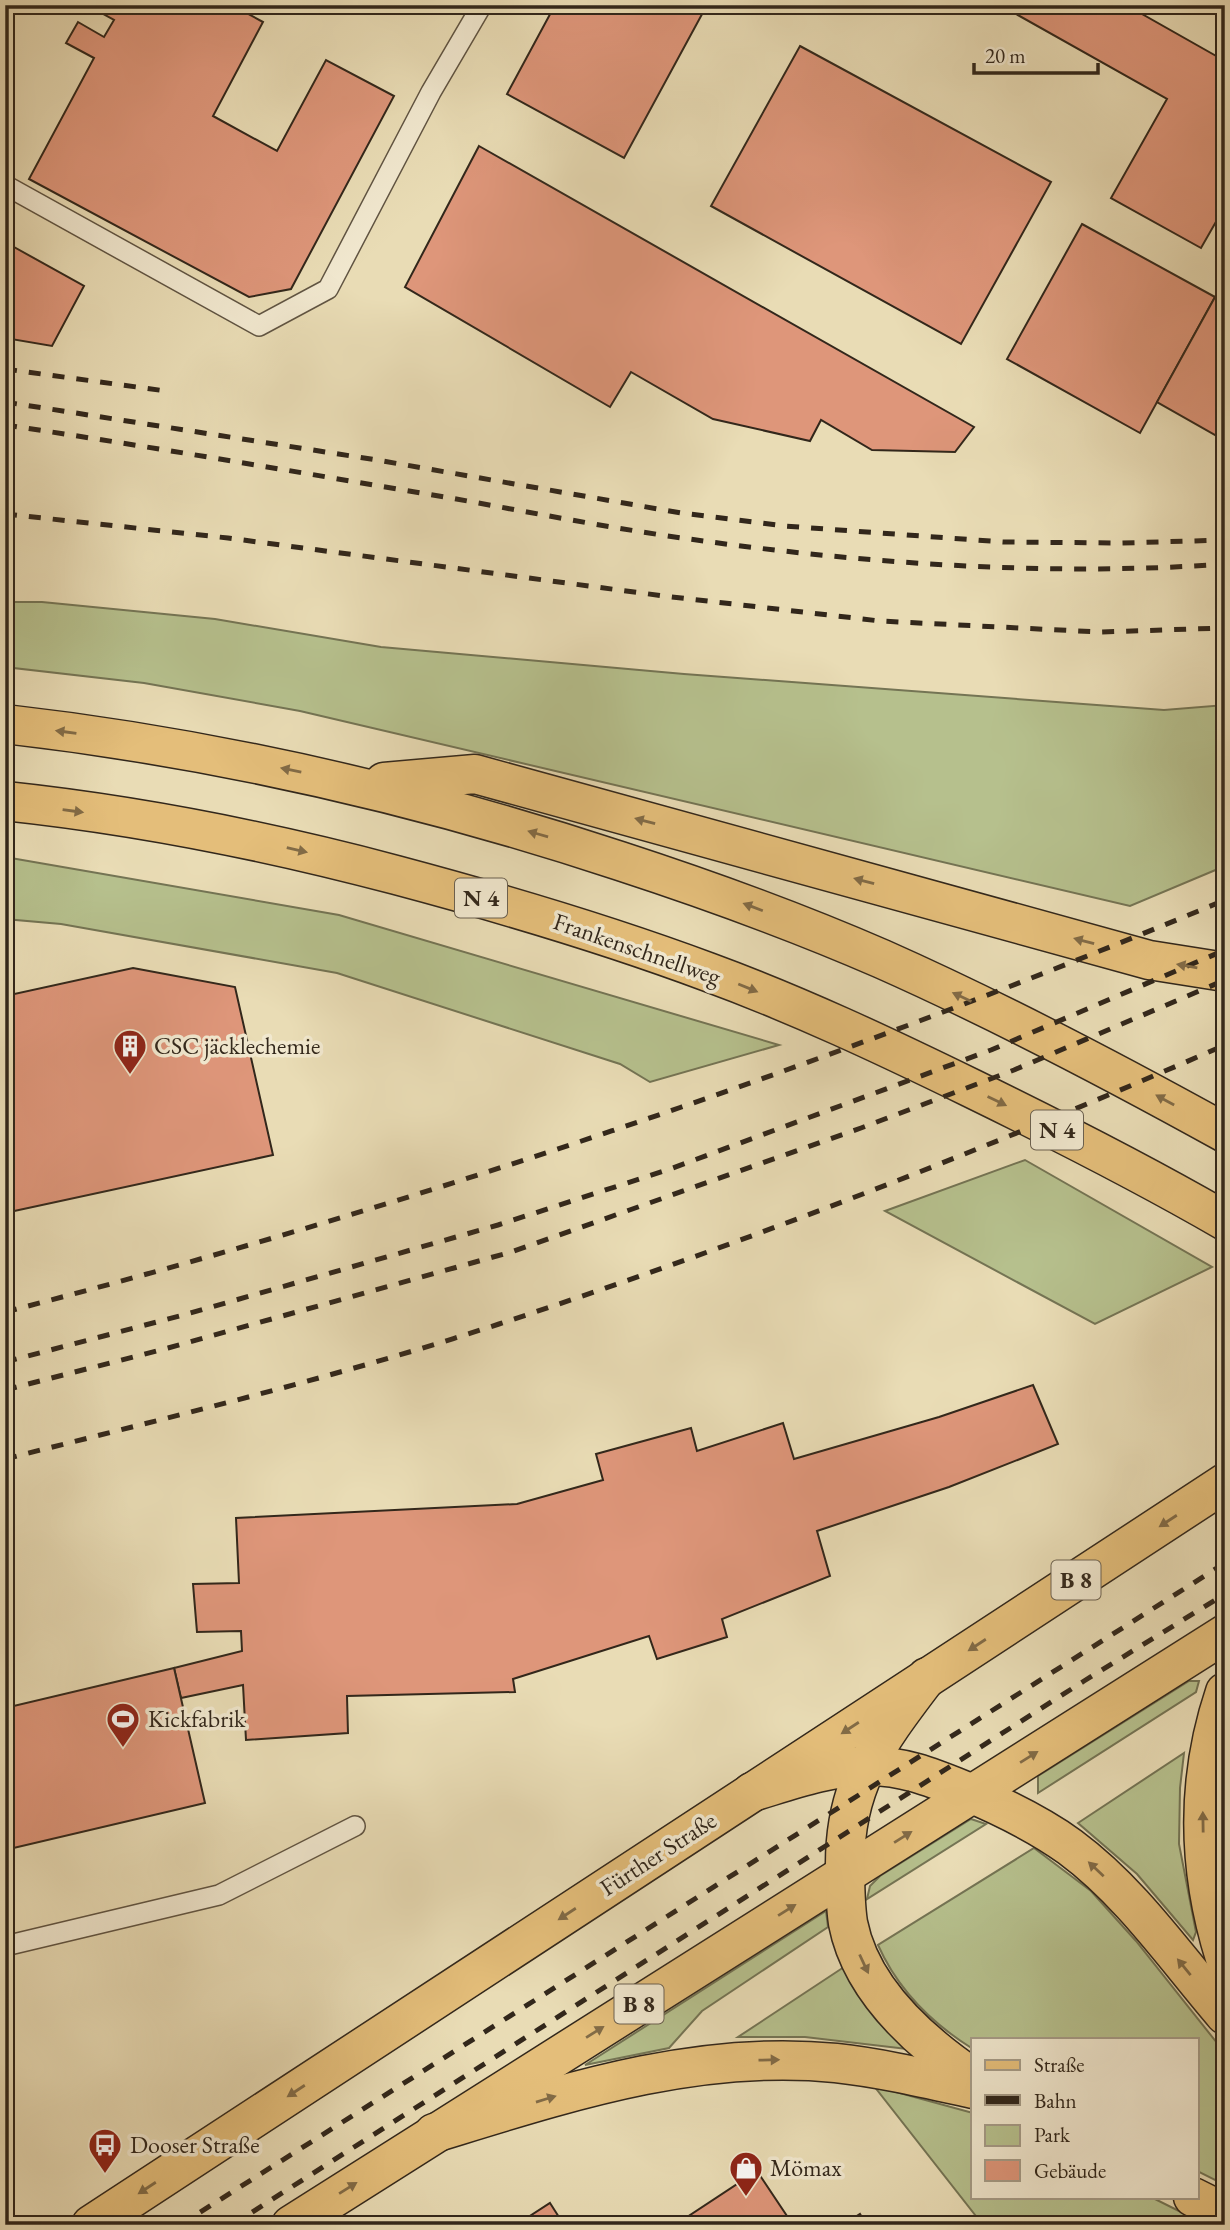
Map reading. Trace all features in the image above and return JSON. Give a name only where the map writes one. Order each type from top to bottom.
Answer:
[{"type":"main road","points":[[5,724],[144,743],[357,784],[562,842],[753,906],[818,932],[980,1005],[1225,1133]]},
{"type":"main road","points":[[357,784],[475,774],[1149,960],[1225,972]]},
{"type":"main road","name":"Frankenschnellweg","points":[[5,801],[154,822],[251,840],[345,862],[558,921],[708,972],[912,1059],[1089,1146],[1225,1222]]},
{"type":"main road","name":"Fürther Straße","points":[[92,2225],[1225,1483]]},
{"type":"main road","name":"B 8","points":[[290,2225],[1225,1633]]},
{"type":"main road","points":[[927,1677],[898,1715],[867,1766],[850,1808],[845,1843],[849,1924],[869,1973],[887,2000],[912,2030],[971,2077]]},
{"type":"main road","points":[[1225,1692],[1211,1737],[1202,1825],[1209,1890],[1225,1958]]},
{"type":"main road","points":[[752,1791],[829,1770],[867,1766],[906,1769],[972,1794],[1029,1821],[1088,1862],[1144,1918],[1225,2015]]},
{"type":"main road","points":[[434,2133],[612,2081],[660,2070],[710,2063],[774,2060],[836,2063],[971,2090]]},
{"type":"main road","points":[[1196,2198],[1225,2213]]},
{"type":"lane","points":[[5,185],[259,326],[328,289],[431,92],[482,5]]},
{"type":"lane","points":[[5,1946],[219,1895],[355,1826]]},
{"type":"green space","points":[[5,602],[42,602],[215,619],[381,647],[684,674],[1164,710],[1225,705],[1225,866],[1130,906],[300,711],[144,683],[5,667]]},
{"type":"green space","points":[[5,857],[339,915],[779,1045],[650,1082],[620,1064],[337,973],[61,924],[5,919]]},
{"type":"green space","points":[[1025,1160],[1212,1267],[1095,1324],[885,1211]]},
{"type":"green space","points":[[1189,1681],[1199,1681],[1196,1692],[1038,1793],[1038,1776]]},
{"type":"green space","points":[[1184,1753],[1179,1844],[1196,1932],[1193,1940],[1137,1874],[1078,1823]]},
{"type":"green space","points":[[971,1819],[986,1824],[867,1899],[870,1886],[880,1876]]},
{"type":"green space","points":[[1034,1848],[1091,1891],[1136,1941],[1225,2053],[1225,2185],[1198,2172],[1198,2038],[971,2038],[971,2048],[943,2028],[917,2004],[895,1977],[878,1945]]},
{"type":"green space","points":[[826,1911],[828,1927],[702,2011],[669,2048],[585,2065]]},
{"type":"green space","points":[[844,1967],[907,2049],[805,2037],[738,2037]]},
{"type":"green space","points":[[874,2086],[971,2112],[971,2198],[1153,2198],[1207,2225],[983,2225]]},
{"type":"building","points":[[98,5],[232,5],[263,22],[213,116],[277,151],[326,60],[394,96],[291,289],[249,297],[29,179],[94,58],[66,43],[78,22],[104,37],[114,20],[96,10]]},
{"type":"building","points":[[555,5],[707,5],[624,158],[507,94]]},
{"type":"building","points":[[1000,5],[1126,5],[1225,61],[1225,206],[1201,248],[1111,198],[1167,99]]},
{"type":"building","points":[[800,46],[1051,182],[961,344],[711,206]]},
{"type":"building","points":[[479,146],[974,427],[955,452],[872,450],[821,420],[810,441],[713,419],[631,372],[610,407],[405,287]]},
{"type":"building","points":[[1082,224],[1215,297],[1140,433],[1007,359]]},
{"type":"building","points":[[5,242],[84,286],[52,346],[5,338]]},
{"type":"building","points":[[1225,279],[1225,438],[1224,440],[1157,402]]},
{"type":"building","name":"CSC jäcklechemie","points":[[133,968],[235,987],[273,1155],[5,1213],[5,996]]},
{"type":"building","points":[[1033,1385],[1058,1444],[949,1487],[817,1531],[830,1576],[722,1619],[727,1637],[657,1659],[649,1636],[513,1679],[515,1692],[347,1696],[348,1733],[246,1740],[243,1685],[181,1698],[174,1668],[242,1651],[241,1631],[197,1632],[193,1584],[239,1583],[236,1518],[517,1504],[603,1480],[596,1454],[691,1428],[697,1451],[783,1423],[794,1459],[939,1417]]},
{"type":"building","points":[[174,1668],[205,1803],[5,1850],[5,1708]]},
{"type":"building","name":"Mömax","points":[[757,2171],[793,2225],[675,2225]]},
{"type":"building","points":[[550,2203],[564,2225],[516,2225]]},
{"type":"building","name":"Mömax","points":[[860,2214],[867,2225],[843,2225]]},
{"type":"railway","points":[[5,369],[166,391]]},
{"type":"railway","points":[[5,402],[377,460],[681,513],[785,526],[1004,542],[1225,540]]},
{"type":"railway","points":[[5,425],[624,529],[748,547],[884,561],[1022,568],[1158,568],[1225,564]]},
{"type":"railway","points":[[5,514],[228,538],[664,596],[880,621],[1099,632],[1225,628]]},
{"type":"railway","points":[[5,1312],[315,1226],[622,1127],[926,1019],[1225,900]]},
{"type":"railway","points":[[5,1362],[187,1314],[498,1225],[670,1169],[991,1050],[1225,950]]},
{"type":"railway","points":[[5,1390],[168,1348],[511,1252],[861,1128],[1014,1070],[1225,980]]},
{"type":"railway","points":[[5,1459],[377,1362],[591,1293],[774,1228],[956,1158],[1225,1045]]},
{"type":"railway","points":[[180,2225],[1225,1563]]},
{"type":"railway","points":[[232,2225],[1084,1681],[1225,1594]]},
{"type":"place","name":"CSC jäcklechemie","points":[[130,1076]]},
{"type":"place","name":"Kickfabrik","points":[[123,1749]]},
{"type":"place","name":"Dooser Straße","points":[[105,2175]]},
{"type":"place","name":"Mömax","points":[[746,2198]]}]
